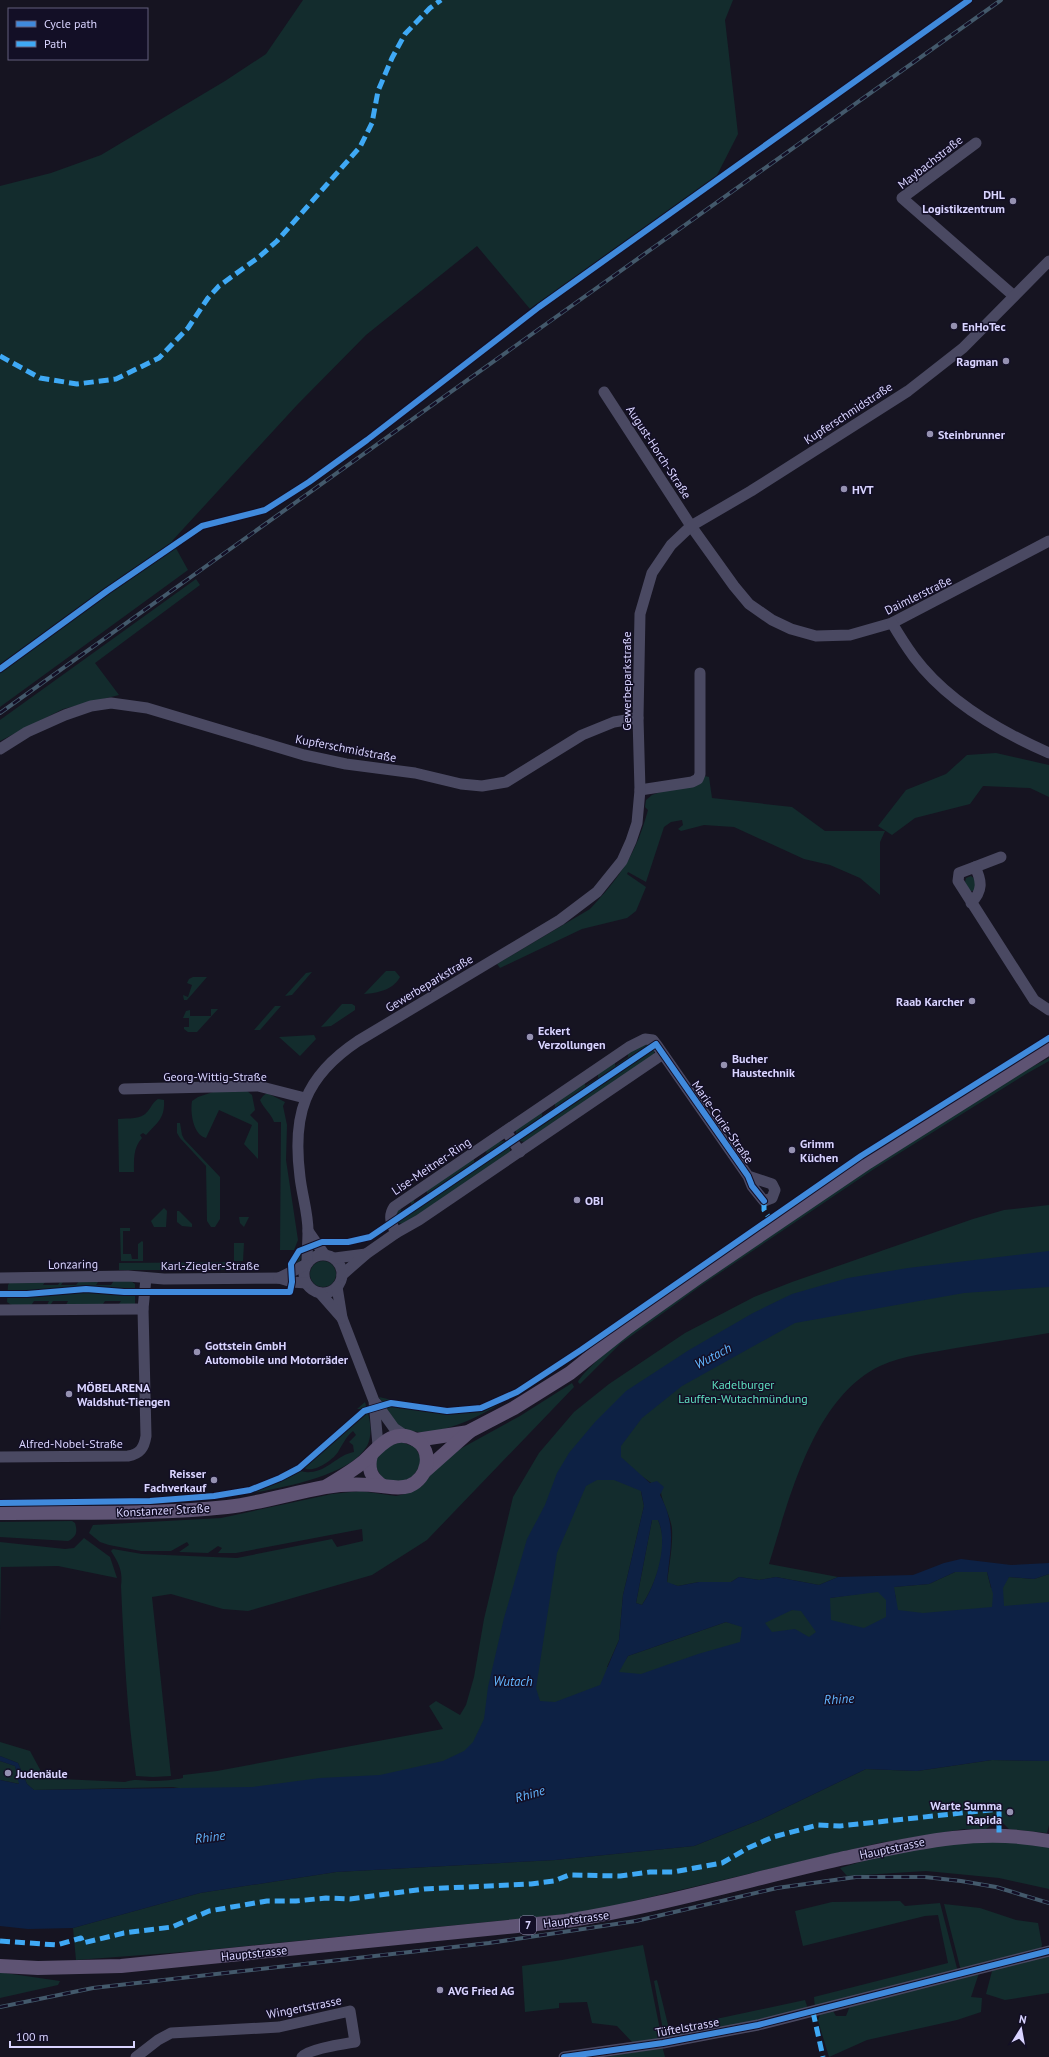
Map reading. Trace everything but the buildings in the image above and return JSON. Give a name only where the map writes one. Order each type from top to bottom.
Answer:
[{"type":"main road","points":[[470,1431],[514,1408],[570,1373],[628,1327],[704,1273],[868,1162],[1049,1048]]},
{"type":"main road","name":"Konstanzer Straße","points":[[325,1487],[354,1469],[374,1450],[394,1437],[411,1438],[470,1431]]},
{"type":"main road","name":"Konstanzer Straße","points":[[0,1513],[177,1511],[253,1503],[325,1487],[355,1485],[395,1488],[408,1486],[417,1481],[425,1471],[470,1431]]},
{"type":"main road","points":[[411,1438],[424,1449],[427,1455],[425,1471]]},
{"type":"main road","points":[[374,1450],[371,1473],[376,1481],[383,1486]]},
{"type":"main road","name":"Hauptstrasse","points":[[0,1966],[38,1968],[121,1966],[566,1921],[615,1913],[779,1873],[934,1839],[999,1835],[1049,1841]]},
{"type":"street","name":"Maybachstraße","points":[[976,143],[902,198],[1014,296]]},
{"type":"street","name":"Kupferschmidstraße","points":[[652,573],[671,545],[691,526],[750,491],[908,391],[963,348],[1049,261]]},
{"type":"street","name":"August-Horch-Straße","points":[[604,392],[691,526]]},
{"type":"street","name":"Daimlerstraße","points":[[691,526],[734,586],[749,604],[772,620],[791,629],[816,636],[850,635],[892,624],[1049,541]]},
{"type":"street","name":"Gewerbeparkstraße","points":[[306,1283],[303,1271],[306,1264],[308,1231],[297,1153],[299,1118],[305,1098],[323,1071],[341,1052],[428,998],[560,920],[597,892],[622,860],[631,841],[637,823],[640,790],[638,718],[640,614],[652,573]]},
{"type":"street","points":[[892,624],[915,658],[951,694],[1001,730],[1049,753]]},
{"type":"street","points":[[640,790],[692,782],[698,779],[700,774],[700,673]]},
{"type":"street","name":"Kupferschmidstraße","points":[[0,749],[27,732],[65,715],[91,706],[111,703],[147,708],[304,755],[346,764],[414,773],[461,784],[482,786],[506,782],[582,735],[614,722],[638,718]]},
{"type":"street","points":[[1001,857],[959,873],[957,877],[971,903],[1034,1000],[1049,1010]]},
{"type":"street","points":[[971,903],[980,892],[981,884],[975,867]]},
{"type":"street","name":"Lise-Meitner-Ring","points":[[396,1233],[391,1224],[390,1213],[394,1206],[506,1132],[629,1047],[645,1039],[653,1040],[663,1054]]},
{"type":"street","points":[[411,1438],[389,1422],[374,1401],[342,1318],[337,1287],[342,1275],[366,1254],[396,1233],[419,1220],[663,1054]]},
{"type":"street","name":"Marie-Curie-Straße","points":[[663,1054],[748,1176]]},
{"type":"street","name":"Georg-Wittig-Straße","points":[[124,1089],[258,1086],[305,1098]]},
{"type":"street","points":[[506,1132],[520,1152]]},
{"type":"street","name":"Gewerbeparkstraße","points":[[308,1231],[324,1254]]},
{"type":"street","points":[[306,1264],[312,1258],[324,1254],[335,1258],[366,1254]]},
{"type":"street","points":[[335,1258],[341,1269],[342,1275]]},
{"type":"street","name":"Karl-Ziegler-Straße","points":[[278,1278],[306,1264]]},
{"type":"street","name":"Lonzaring","points":[[1,1280],[128,1276],[146,1278]]},
{"type":"street","name":"Karl-Ziegler-Straße","points":[[141,1451],[145,1444],[146,1436],[143,1309],[146,1278],[278,1278],[306,1283]]},
{"type":"street","points":[[306,1283],[310,1288],[320,1293],[342,1318]]},
{"type":"street","points":[[320,1293],[326,1293],[337,1287]]},
{"type":"street","points":[[1,1308],[143,1309]]},
{"type":"street","points":[[374,1401],[374,1450]]},
{"type":"street","name":"Alfred-Nobel-Straße","points":[[0,1456],[128,1456],[136,1455],[141,1451]]},
{"type":"street","name":"Tüftelstrasse","points":[[564,2057],[663,2044],[813,2012],[1049,1951]]},
{"type":"street","name":"Wingertstrasse","points":[[136,2057],[152,2044],[170,2033],[279,2027],[350,2011],[355,2042],[304,2054],[302,2057]]},
{"type":"green space","points":[[303,0],[733,0],[725,20],[738,134],[715,179],[530,309],[477,246],[366,335],[297,405],[172,541],[188,570],[0,707],[0,186],[51,173],[101,155],[225,81],[266,54]]},
{"type":"green space","points":[[196,579],[200,585],[95,663],[119,695],[63,709],[0,741],[0,720]]},
{"type":"green space","points":[[996,753],[1049,765],[1049,797],[1030,788],[983,786],[970,804],[915,818],[892,835],[878,826],[906,790],[946,774],[967,755]]},
{"type":"green space","points":[[705,776],[709,777],[712,798],[792,807],[825,831],[885,831],[880,842],[880,895],[860,878],[830,865],[804,859],[734,827],[704,825],[681,831],[678,829],[683,825],[682,820],[671,822],[664,827],[646,882],[628,872],[627,874],[646,887],[636,911],[627,918],[582,929],[500,968],[497,964],[590,909],[601,897],[619,875],[633,852],[648,810],[645,807],[646,800],[652,795]]},
{"type":"green space","points":[[971,876],[976,882],[974,891],[970,891],[965,882],[966,878]]},
{"type":"green space","points":[[386,971],[395,971],[400,977],[393,985],[385,990],[364,994]]},
{"type":"green space","points":[[312,972],[292,995],[285,996],[306,973]]},
{"type":"green space","points":[[193,977],[207,977],[187,1000],[184,1000],[183,995],[188,997],[192,985],[187,983],[189,979]]},
{"type":"green space","points":[[342,1004],[352,1004],[355,1006],[355,1010],[331,1026],[321,1027]]},
{"type":"green space","points":[[275,1006],[281,1006],[260,1030],[254,1030]]},
{"type":"green space","points":[[211,1009],[218,1009],[197,1032],[188,1032],[184,1029],[184,1027],[189,1027],[189,1018],[183,1018],[186,1011],[190,1010],[190,1016],[211,1016]]},
{"type":"green space","points":[[314,1035],[316,1039],[300,1056],[279,1037]]},
{"type":"green space","points":[[644,1044],[650,1045],[654,1049],[654,1055],[524,1142],[520,1141],[516,1135],[516,1130],[542,1109],[542,1116],[555,1107],[555,1100],[585,1079],[585,1086],[598,1078],[598,1070],[615,1059],[615,1066],[628,1057],[628,1050]]},
{"type":"green space","points":[[1049,1058],[1049,1061],[874,1169],[702,1285],[620,1344],[580,1384],[578,1382],[589,1368],[616,1342],[872,1166],[1022,1072]]},
{"type":"green space","points":[[216,1091],[247,1091],[252,1095],[255,1110],[250,1115],[258,1123],[258,1159],[244,1144],[252,1125],[219,1110],[206,1138],[202,1136],[195,1128],[192,1117],[192,1101],[198,1097]]},
{"type":"green space","points":[[267,1093],[285,1102],[283,1106],[287,1125],[286,1160],[298,1240],[294,1250],[280,1250],[281,1122],[274,1122],[261,1103],[260,1100]]},
{"type":"green space","points":[[158,1099],[164,1100],[162,1116],[146,1135],[143,1133],[140,1135],[142,1138],[137,1146],[134,1158],[134,1172],[119,1172],[118,1119],[142,1116]]},
{"type":"green space","points":[[177,1123],[180,1123],[184,1139],[220,1177],[220,1219],[215,1227],[211,1227],[207,1221],[206,1166],[180,1138],[177,1133]]},
{"type":"green space","points":[[504,1141],[510,1147],[510,1152],[502,1161],[403,1224],[398,1223],[394,1217],[401,1205],[401,1211],[411,1205],[411,1198],[414,1196],[414,1203],[427,1195],[427,1187],[474,1155],[474,1162],[486,1154],[487,1147],[495,1142]]},
{"type":"green space","name":"Kadelburger Lauffen-Wutachmündung","points":[[1049,1205],[1049,1333],[917,1355],[889,1362],[857,1381],[837,1401],[821,1426],[807,1453],[795,1482],[769,1564],[838,1577],[819,1585],[776,1577],[759,1580],[739,1577],[731,1582],[699,1582],[678,1586],[667,1583],[672,1542],[670,1519],[662,1498],[661,1490],[643,1477],[641,1492],[644,1506],[623,1595],[619,1640],[607,1667],[624,1662],[628,1656],[726,1622],[738,1625],[783,1611],[830,1606],[830,1598],[878,1591],[896,1598],[893,1587],[929,1584],[955,1572],[987,1572],[991,1588],[1009,1577],[1034,1579],[1049,1574],[1049,1667],[352,1820],[173,1787],[34,1790],[27,1784],[18,1763],[0,1756],[0,1742],[30,1751],[43,1775],[61,1779],[125,1782],[136,1780],[161,1781],[183,1778],[183,1775],[217,1771],[443,1729],[429,1706],[436,1701],[460,1715],[466,1705],[474,1677],[484,1619],[513,1497],[539,1453],[574,1412],[609,1384],[685,1333],[754,1297],[792,1282],[973,1219],[1004,1210]]},
{"type":"green space","points":[[164,1208],[167,1211],[166,1227],[154,1227],[151,1221]]},
{"type":"green space","points":[[177,1211],[179,1211],[192,1224],[192,1227],[182,1226],[177,1222]]},
{"type":"green space","points":[[239,1217],[249,1217],[244,1227],[240,1223]]},
{"type":"green space","points":[[120,1228],[130,1228],[130,1231],[123,1231],[123,1254],[131,1254],[132,1259],[138,1259],[138,1244],[142,1241],[143,1261],[121,1261]]},
{"type":"green space","points":[[234,1243],[244,1243],[243,1261],[234,1261]]},
{"type":"green space","points":[[302,1250],[300,1261],[293,1265],[295,1255]]},
{"type":"green space","points":[[323,1261],[333,1264],[336,1274],[333,1284],[323,1287],[313,1284],[310,1274],[313,1264]]},
{"type":"green space","points":[[241,1262],[240,1270],[119,1270],[119,1263]]},
{"type":"green space","points":[[47,1279],[43,1285],[58,1285],[62,1279],[65,1279],[61,1285],[76,1285],[81,1279],[100,1279],[96,1285],[111,1285],[115,1279],[131,1281],[135,1284],[135,1304],[117,1307],[121,1301],[105,1301],[101,1307],[65,1307],[68,1301],[53,1301],[49,1307],[46,1307],[49,1301],[34,1301],[30,1307],[21,1307],[9,1304],[7,1302],[8,1285],[10,1282]]},
{"type":"green space","points":[[572,1383],[574,1387],[427,1540],[372,1575],[248,1611],[223,1609],[171,1594],[152,1597],[171,1776],[136,1776],[126,1681],[121,1572],[111,1551],[113,1549],[142,1554],[237,1558],[332,1539],[337,1547],[363,1541],[362,1529],[236,1553],[218,1553],[222,1548],[218,1546],[208,1553],[179,1552],[189,1545],[187,1542],[171,1551],[141,1551],[109,1545],[100,1542],[89,1533],[93,1525],[221,1518],[332,1494],[360,1491],[396,1496],[405,1494],[422,1486],[435,1469],[460,1449],[520,1416]]},
{"type":"green space","points":[[379,1397],[392,1400],[391,1405],[397,1406],[400,1409],[399,1406],[447,1414],[481,1410],[511,1397],[472,1419],[441,1430],[425,1432],[411,1431],[398,1426],[390,1417]]},
{"type":"green space","points":[[365,1402],[370,1424],[369,1441],[367,1446],[349,1463],[319,1477],[282,1487],[240,1495],[198,1500],[249,1490],[273,1482],[297,1470],[307,1472],[316,1471],[322,1469],[342,1456],[354,1452],[353,1445],[349,1442],[356,1435],[353,1431],[338,1452],[322,1466],[312,1469],[303,1467],[358,1417],[364,1415],[364,1409],[357,1409]]},
{"type":"green space","points":[[401,1442],[415,1447],[422,1460],[416,1473],[408,1479],[384,1482],[374,1463],[376,1458],[384,1449]]},
{"type":"green space","points":[[170,1502],[155,1503],[92,1506],[92,1504]]},
{"type":"green space","points":[[0,1504],[70,1504],[71,1506],[0,1506]]},
{"type":"green space","points":[[652,1520],[658,1520],[663,1541],[662,1553],[660,1564],[652,1586],[642,1605],[636,1603]]},
{"type":"green space","points":[[72,1521],[75,1523],[76,1532],[75,1536],[68,1541],[0,1537],[0,1522]]},
{"type":"green space","points":[[84,1538],[110,1557],[117,1578],[58,1566],[1,1567],[0,1629],[0,1542],[65,1549],[74,1548]]},
{"type":"green space","points":[[992,1760],[1049,1761],[1049,1825],[1047,1833],[1009,1829],[1002,1822],[996,1821],[986,1829],[964,1829],[879,1843],[587,1912],[197,1951],[76,1960],[73,1928],[200,1893],[336,1872],[555,1860],[694,1846],[762,1819],[866,1769],[917,1771]]},
{"type":"green space","name":"Judenäule","points":[[0,1761],[15,1766],[20,1784],[0,1780]]},
{"type":"green space","points":[[966,1841],[1020,1841],[1049,1847],[1049,1889],[999,1878],[926,1871],[847,1876],[840,1868],[901,1850]]},
{"type":"green space","points":[[900,1901],[905,1906],[940,1903],[958,1972],[1049,1954],[1049,1993],[1005,2000],[986,1994],[992,1971],[979,1973],[971,1997],[982,1998],[981,2012],[957,2020],[867,2040],[829,2057],[818,2021],[820,2014],[833,2011],[836,2016],[846,2016],[850,2006],[815,2009],[814,1997],[948,1963],[938,1915],[925,1916],[803,1946],[795,1911],[832,1902]]},
{"type":"green space","points":[[944,1904],[980,1908],[1016,1920],[1038,1923],[1042,1945],[1041,1948],[961,1971]]},
{"type":"green space","points":[[643,1945],[662,2040],[634,2044],[617,2026],[592,2023],[587,2002],[559,2003],[559,2008],[525,2012],[522,1966]]},
{"type":"green space","points":[[0,1973],[60,1981],[58,1985],[0,1998]]},
{"type":"green space","points":[[657,1980],[669,2029],[805,2000],[808,2009],[665,2041],[654,1981]]},
{"type":"green space","points":[[662,2046],[665,2057],[606,2057]]},
{"type":"water","points":[[1049,1251],[1049,1287],[964,1293],[795,1323],[682,1386],[642,1418],[621,1446],[621,1457],[650,1483],[657,1481],[664,1487],[660,1495],[669,1517],[671,1538],[667,1582],[678,1586],[699,1582],[731,1582],[739,1577],[759,1580],[776,1577],[819,1585],[838,1577],[913,1575],[944,1563],[961,1559],[1011,1565],[1049,1563],[1049,1574],[1034,1579],[1009,1577],[1003,1588],[1004,1606],[1049,1602],[1049,1761],[992,1760],[917,1771],[866,1769],[762,1819],[694,1846],[555,1860],[336,1872],[200,1893],[73,1928],[28,1929],[0,1926],[0,1780],[19,1784],[15,1766],[0,1761],[0,1756],[18,1763],[27,1784],[34,1790],[253,1787],[320,1778],[380,1775],[443,1761],[464,1751],[473,1742],[484,1719],[488,1687],[504,1618],[527,1539],[545,1505],[557,1473],[569,1453],[595,1422],[626,1391],[689,1350],[753,1313],[792,1294],[848,1278],[908,1268]],"holes":[[[597,1480],[614,1480],[641,1491],[644,1506],[623,1595],[619,1640],[600,1685],[555,1702],[540,1701],[536,1688],[557,1553],[586,1486]],[[652,1520],[658,1520],[662,1540],[659,1564],[652,1587],[647,1597],[642,1605],[636,1603]],[[955,1572],[987,1572],[993,1594],[992,1607],[923,1613],[898,1610],[894,1587],[929,1584]],[[878,1592],[886,1600],[886,1617],[864,1628],[831,1620],[830,1598]],[[792,1610],[801,1611],[816,1632],[809,1637],[795,1629],[772,1632],[765,1623]],[[726,1622],[742,1627],[740,1642],[698,1654],[641,1674],[619,1672],[628,1656]]]},
{"type":"railway","points":[[0,713],[1001,0]]},
{"type":"railway","points":[[0,2007],[93,1988],[489,1943],[636,1921],[777,1888],[856,1877],[925,1877],[961,1881],[996,1887],[1049,1903]]},
{"type":"marked path","points":[[0,356],[40,378],[77,384],[116,379],[159,358],[188,328],[208,298],[219,286],[259,257],[277,241],[360,147],[372,123],[378,91],[392,58],[405,34],[430,8],[441,0]]},
{"type":"marked path","points":[[764,1201],[764,1210],[770,1219]]},
{"type":"marked path","points":[[0,1941],[57,1945],[81,1938],[83,1943],[124,1933],[172,1927],[209,1911],[267,1901],[296,1901],[326,1898],[350,1899],[424,1889],[531,1884],[554,1881],[569,1875],[620,1876],[650,1872],[673,1872],[722,1863],[748,1848],[773,1837],[818,1825],[840,1826],[999,1809],[999,1835]]},
{"type":"marked path","points":[[813,2012],[823,2057]]},
{"type":"cycle path","points":[[0,669],[107,591],[202,526],[265,510],[309,482],[367,440],[539,307],[969,0]]},
{"type":"cycle path","points":[[0,1503],[150,1501],[214,1496],[250,1490],[280,1478],[299,1468],[364,1411],[391,1403],[447,1411],[481,1408],[517,1392],[581,1350],[861,1156],[1049,1038]]},
{"type":"cycle path","points":[[0,1294],[27,1294],[86,1289],[124,1292],[290,1292],[292,1282],[291,1264],[299,1251],[322,1242],[348,1242],[370,1237],[656,1044],[748,1176],[752,1186],[764,1201]]},
{"type":"cycle path","points":[[564,2057],[663,2043],[758,2025],[1049,1951]]},
{"type":"place","name":"DHL Logistikzentrum","points":[[1013,201]]},
{"type":"place","name":"EnHoTec","points":[[954,326]]},
{"type":"place","name":"Ragman","points":[[1006,361]]},
{"type":"place","name":"Steinbrunner","points":[[930,434]]},
{"type":"place","name":"HVT","points":[[844,489]]},
{"type":"place","name":"Raab Karcher","points":[[972,1001]]},
{"type":"place","name":"Eckert Verzollungen","points":[[530,1037]]},
{"type":"place","name":"Bucher Haustechnik","points":[[724,1065]]},
{"type":"place","name":"Grimm Küchen","points":[[792,1150]]},
{"type":"place","name":"OBI","points":[[577,1200]]},
{"type":"place","name":"Gottstein GmbH Automobile und Motorräder","points":[[197,1352]]},
{"type":"place","name":"MÖBELARENA Waldshut-Tiengen","points":[[69,1394]]},
{"type":"place","name":"Reisser Fachverkauf","points":[[214,1480]]},
{"type":"place","name":"Judenäule","points":[[8,1773]]},
{"type":"place","name":"Warte Summa Rapida","points":[[1010,1812]]},
{"type":"place","name":"AVG Fried AG","points":[[440,1990]]},
{"type":"water label","name":"Wutach","points":[[713,1356]]},
{"type":"water label","name":"Wutach","points":[[513,1681]]},
{"type":"water label","name":"Rhine","points":[[839,1699]]},
{"type":"water label","name":"Rhine","points":[[530,1794]]},
{"type":"water label","name":"Rhine","points":[[210,1837]]}]
